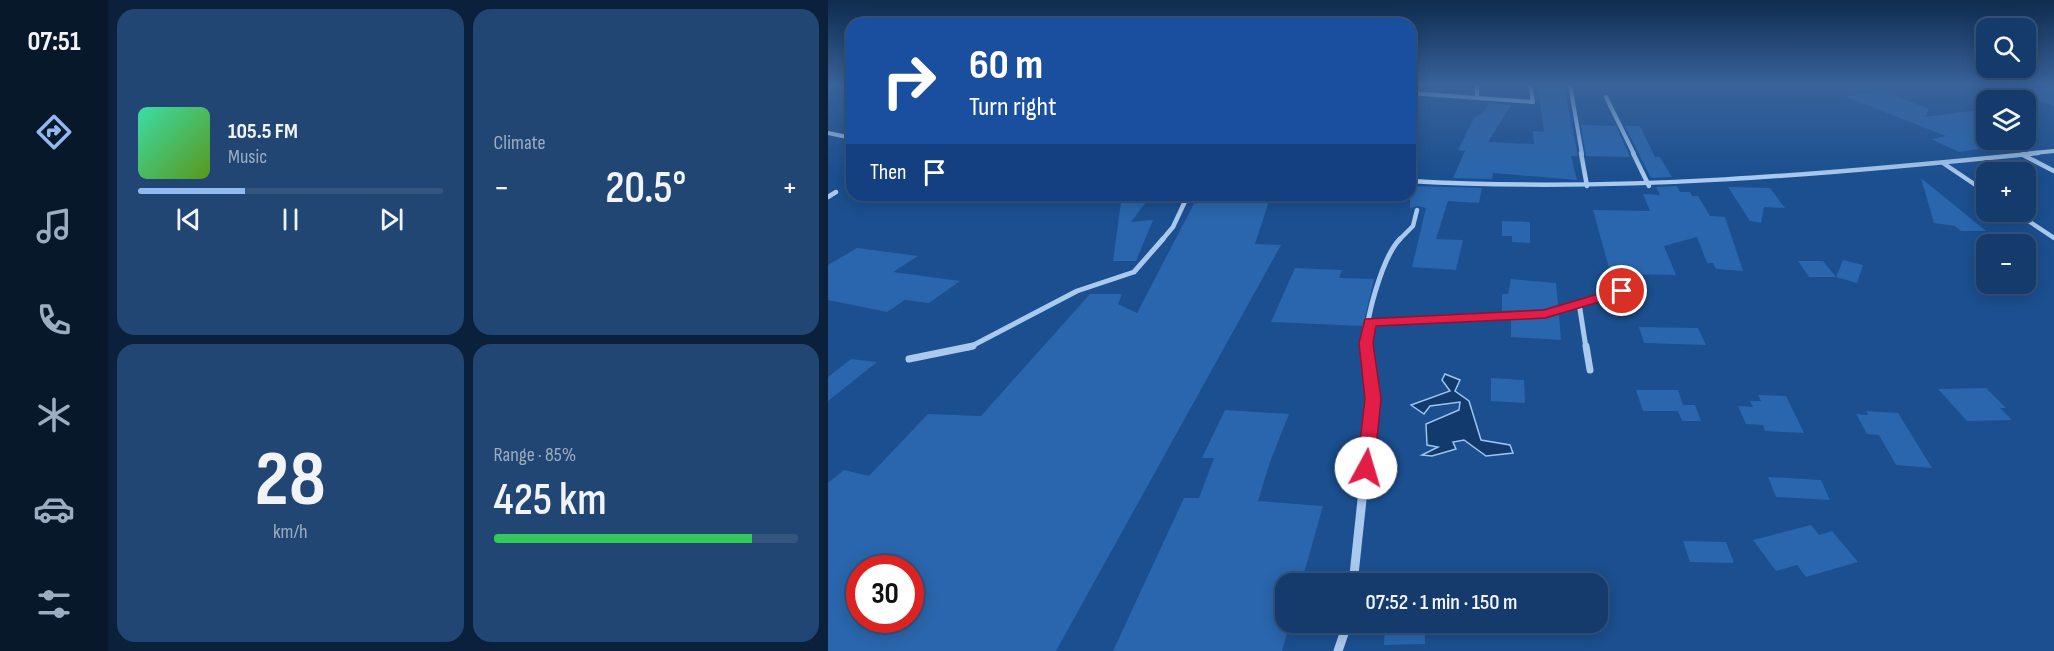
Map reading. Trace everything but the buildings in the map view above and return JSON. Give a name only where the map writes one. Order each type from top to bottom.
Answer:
[{"type":"street","points":[[1575,115],[1587,186]]},
{"type":"street","points":[[1615,115],[1649,186]]},
{"type":"street","points":[[828,133],[846,137]]},
{"type":"street","points":[[1416,182],[1468,186],[1649,186],[2054,152]]},
{"type":"street","points":[[2023,154],[2054,171]]},
{"type":"street","points":[[1942,163],[1976,185]]},
{"type":"street","points":[[828,197],[836,192]]},
{"type":"street","points":[[909,359],[950,353],[978,345],[1077,291],[1134,272],[1173,227],[1185,201]]},
{"type":"street","points":[[1354,573],[1373,399],[1366,343],[1377,283],[1394,245],[1413,226],[1417,210]]},
{"type":"street","points":[[2030,222],[2054,238]]},
{"type":"street","points":[[1370,322],[1545,314],[1622,291]]},
{"type":"street","points":[[1579,303],[1590,370]]},
{"type":"street","points":[[1338,651],[1344,633]]},
{"type":"water","points":[[1445,374],[1460,380],[1455,391],[1469,401],[1481,440],[1510,445],[1513,453],[1486,456],[1464,440],[1453,442],[1456,449],[1432,456],[1422,455],[1438,447],[1427,445],[1426,424],[1459,410],[1460,402],[1430,406],[1424,414],[1411,405],[1450,391],[1442,380]]},
{"type":"route","points":[[1366,468],[1373,399],[1366,343],[1370,322],[1545,314],[1622,291]]}]
